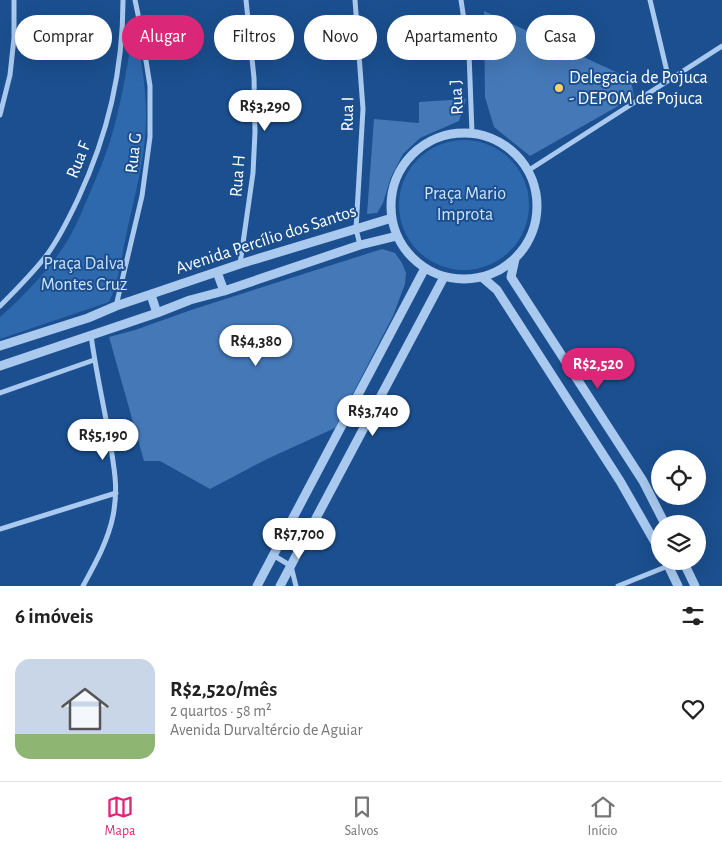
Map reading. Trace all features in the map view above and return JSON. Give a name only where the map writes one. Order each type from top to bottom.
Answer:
[{"type":"street","points":[[0,115],[10,75],[14,38],[14,0]]},
{"type":"street","name":"Rua F","points":[[0,306],[23,283],[47,254],[69,218],[90,171],[105,130],[117,78],[123,27],[123,0]]},
{"type":"street","name":"Rua G","points":[[113,308],[142,196],[150,137],[150,86],[135,0]]},
{"type":"street","name":"Rua H","points":[[240,264],[253,173],[255,132],[254,78],[246,0]]},
{"type":"street","name":"Rua I","points":[[355,0],[363,109],[356,229],[360,245]]},
{"type":"street","name":"Rua J","points":[[461,0],[469,53],[472,132]]},
{"type":"street","points":[[650,0],[669,80]]},
{"type":"street","points":[[528,170],[722,46]]},
{"type":"street","points":[[457,132],[472,132],[490,136],[518,156],[528,170],[535,188],[537,207],[535,226],[527,244],[515,258],[507,266],[490,275],[460,280],[444,276],[425,268],[414,259],[404,248],[397,236],[392,218],[393,192],[396,178],[414,152],[427,142],[457,132]]},
{"type":"street","name":"Avenida Percílio dos Santos","points":[[0,346],[240,264],[392,218]]},
{"type":"street","name":"Avenida Percílio dos Santos","points":[[0,366],[114,328],[190,300],[224,291],[360,245],[397,236]]},
{"type":"street","points":[[515,258],[512,277],[643,481],[660,515]]},
{"type":"street","points":[[257,586],[425,268]]},
{"type":"street","points":[[217,272],[224,291]]},
{"type":"street","points":[[280,586],[444,276]]},
{"type":"street","points":[[482,277],[497,290],[588,430],[651,534]]},
{"type":"street","points":[[151,295],[157,313]]},
{"type":"street","points":[[113,308],[114,328]]},
{"type":"street","points":[[83,586],[106,540],[113,517],[116,493],[116,476],[106,413],[90,336]]},
{"type":"street","points":[[0,393],[94,360]]},
{"type":"street","points":[[588,430],[604,422]]},
{"type":"street","points":[[0,529],[116,493]]},
{"type":"street","points":[[273,555],[291,566],[296,586]]},
{"type":"street","points":[[618,586],[652,570]]},
{"type":"street","points":[[670,570],[678,586]]},
{"type":"street","points":[[688,570],[695,586]]},
{"type":"green space","name":"Praça Dalva Montes Cruz","points":[[128,60],[141,60],[146,122],[144,150],[119,270],[109,302],[0,339],[0,317],[36,282],[52,263],[66,243],[78,220],[108,147],[123,91]]},
{"type":"green space","name":"Praça Mario Improta","points":[[464,140],[477,141],[489,145],[510,159],[524,180],[528,192],[528,218],[524,230],[510,251],[489,265],[477,269],[464,270],[451,269],[439,265],[418,251],[404,230],[400,218],[399,205],[400,192],[404,180],[418,159],[439,145],[451,141]]},
{"type":"building","name":"Delegacia de Pojuca - DEPOM de Pojuca","points":[[484,11],[493,15],[484,15]]},
{"type":"building","name":"Delegacia de Pojuca - DEPOM de Pojuca","points":[[516,26],[526,30],[526,60],[590,60],[631,79],[634,97],[530,156],[494,127],[485,97],[485,60],[516,60]]},
{"type":"building","points":[[466,99],[459,121],[420,138],[403,154],[391,177],[383,203],[377,213],[367,214],[374,119],[419,123],[419,102]]},
{"type":"building","points":[[382,249],[395,253],[402,263],[406,273],[405,284],[393,316],[335,428],[267,459],[210,489],[160,461],[144,461],[109,337]]},
{"type":"place","name":"Delegacia de Pojuca - DEPOM de Pojuca","points":[[559,88]]}]
